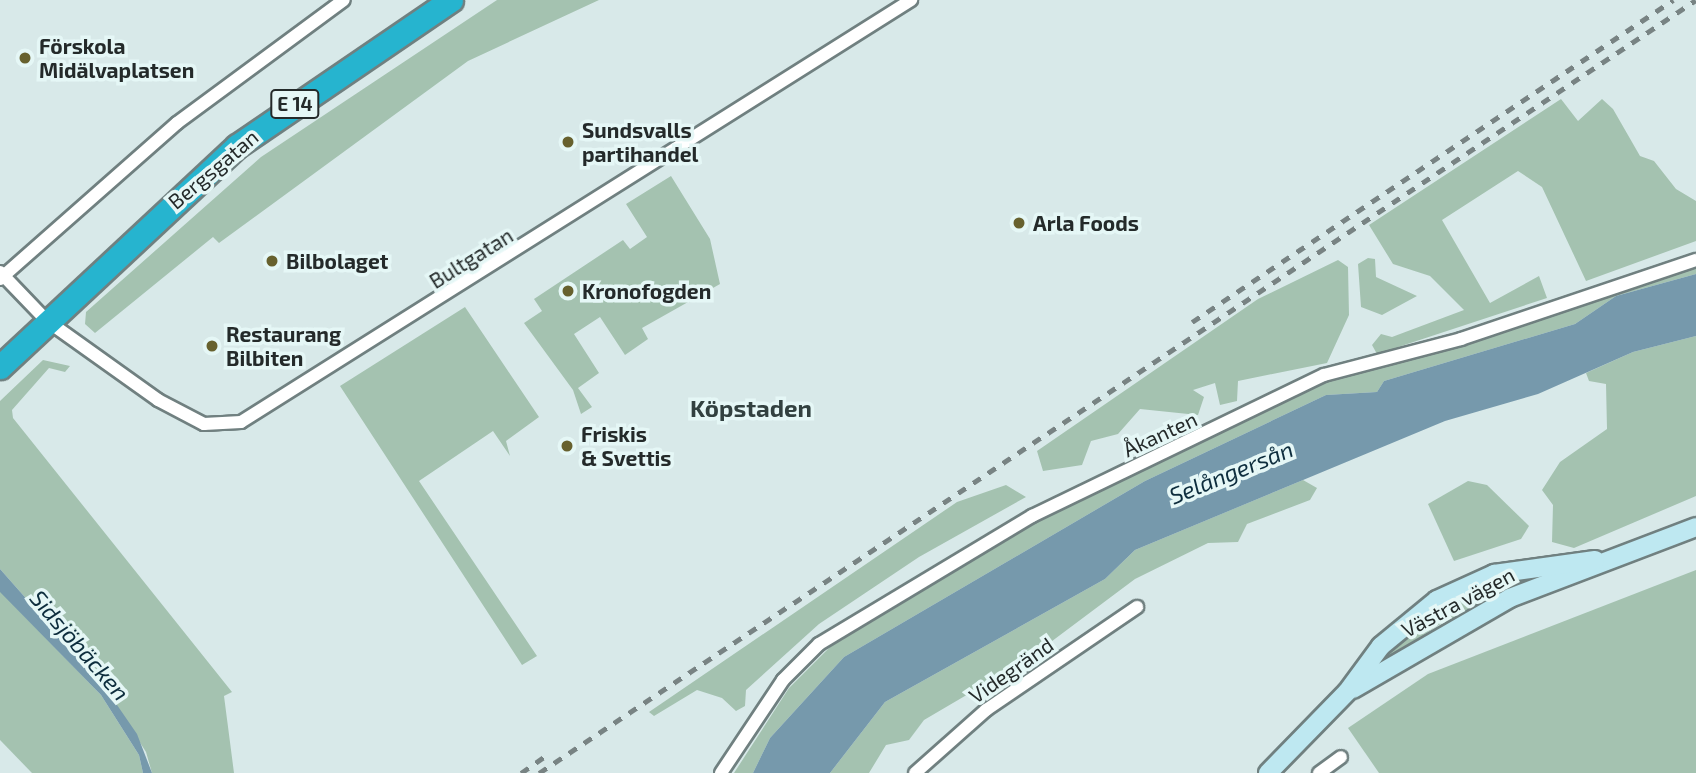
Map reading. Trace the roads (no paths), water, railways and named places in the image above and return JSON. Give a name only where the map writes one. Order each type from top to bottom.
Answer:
[{"type":"highway","name":"Bergsgatan","points":[[0,367],[46,320],[237,146],[425,6],[451,0]]},
{"type":"street","points":[[2,276],[177,122],[344,0]]},
{"type":"street","name":"Bultgatan","points":[[2,276],[46,320],[186,416],[221,427],[241,422],[911,0]]},
{"type":"street","name":"Åkanten","points":[[722,773],[783,680],[819,644],[1032,516],[1324,375],[1461,339],[1696,260]]},
{"type":"street","name":"Västra vägen","points":[[1347,692],[1438,635],[1595,561],[1696,527]]},
{"type":"street","name":"Västra vägen","points":[[1268,773],[1347,692],[1381,646],[1437,600],[1494,574],[1595,561]]},
{"type":"street","name":"Videgränd","points":[[915,773],[986,709],[1137,607]]},
{"type":"street","points":[[1319,773],[1341,757]]},
{"type":"water","name":"Selångersån","points":[[1696,274],[1696,336],[1633,352],[1538,394],[1445,421],[1135,550],[1105,579],[885,702],[830,773],[753,773],[770,738],[844,657],[1145,481],[1326,395],[1377,392],[1384,381],[1575,324],[1616,296]]},
{"type":"water","points":[[0,569],[106,689],[137,734],[152,773],[143,773],[139,755],[101,695],[0,592]]},
{"type":"railway","points":[[1192,322],[1673,0]]},
{"type":"railway","points":[[539,773],[1696,0]]},
{"type":"railway","points":[[521,773],[547,755]]},
{"type":"place","name":"Förskola Midälvaplatsen","points":[[25,58]]},
{"type":"place","name":"Sundsvalls partihandel","points":[[568,142]]},
{"type":"place","name":"Arla Foods","points":[[1019,223]]},
{"type":"place","name":"Bilbolaget","points":[[272,261]]},
{"type":"place","name":"Kronofogden","points":[[568,291]]},
{"type":"place","name":"Restaurang Bilbiten","points":[[212,346]]},
{"type":"place","name":"Friskis & Svettis","points":[[567,446]]},
{"type":"district","name":"Köpstaden","points":[[751,408]]},
{"type":"water label","name":"Sidsjöbäcken","points":[[80,645]]}]
